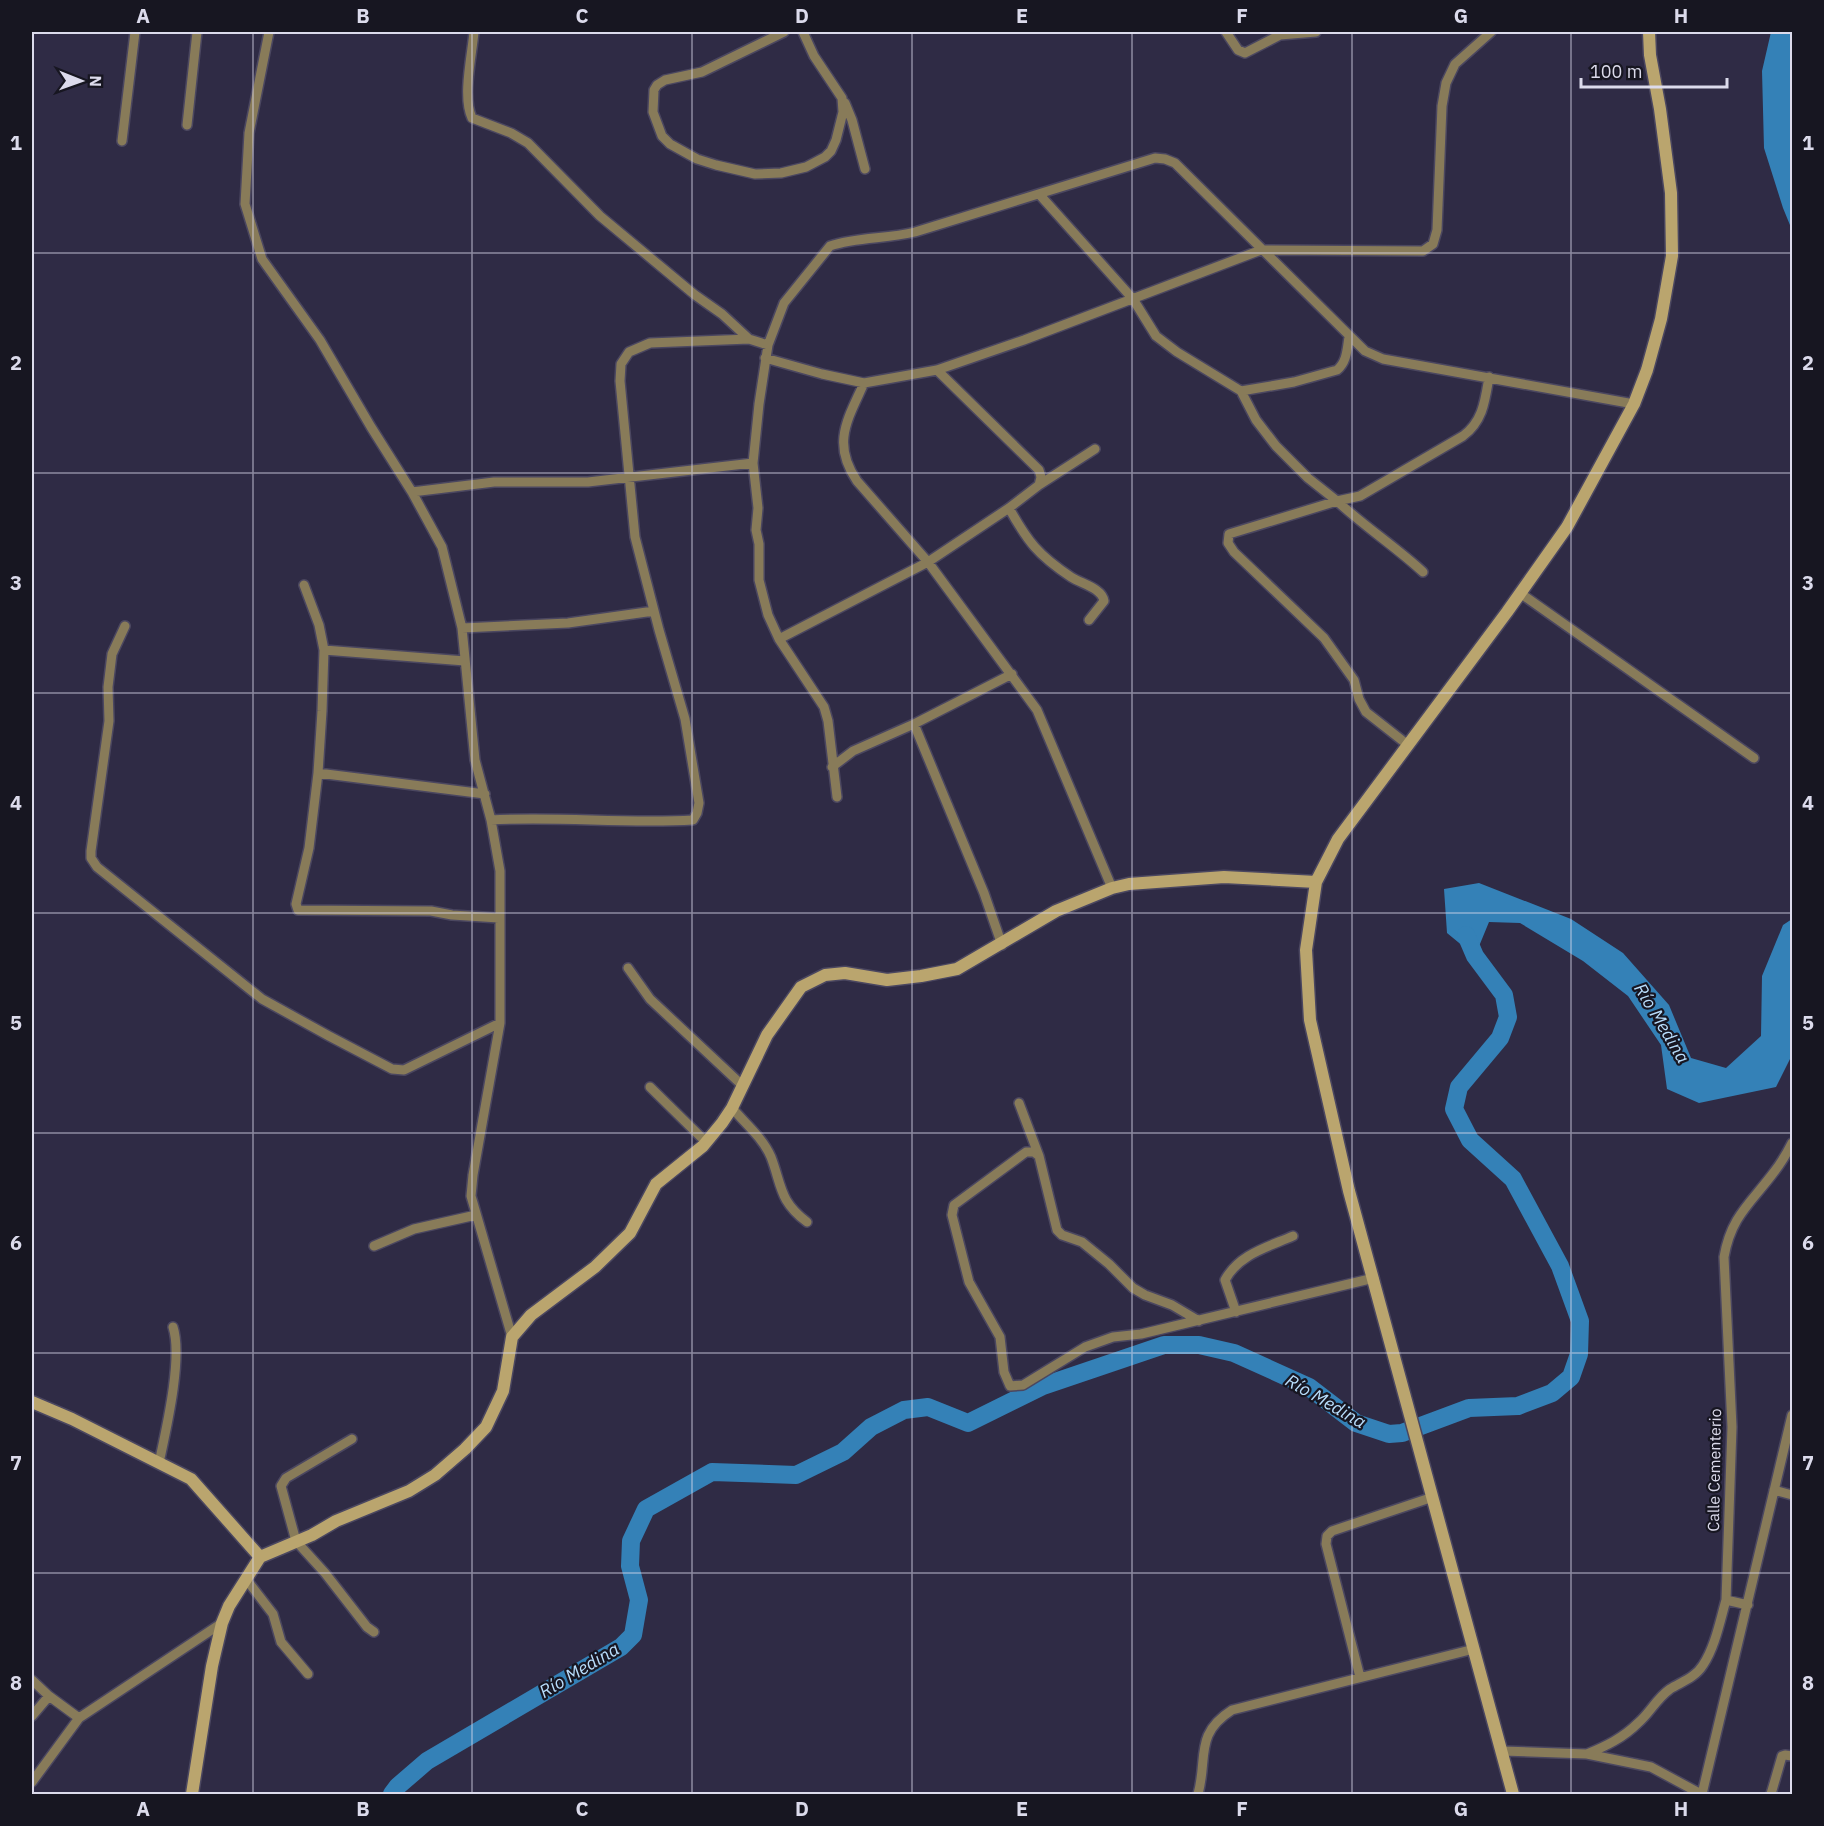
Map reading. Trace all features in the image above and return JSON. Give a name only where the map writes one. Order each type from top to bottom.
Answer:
[{"type":"street","points":[[122,141],[135,32]]},
{"type":"street","points":[[187,126],[197,32]]},
{"type":"street","points":[[192,1794],[212,1666],[222,1623],[229,1606],[260,1557],[312,1535],[336,1521],[409,1491],[435,1476],[486,1426],[503,1391],[512,1337],[471,1196],[500,1023],[500,871],[491,820],[475,760],[462,627],[442,548],[412,492],[321,340],[262,259],[245,204],[249,133],[269,32]]},
{"type":"street","points":[[474,32],[468,89],[468,110],[472,118],[511,133],[528,143],[600,216],[749,339]]},
{"type":"street","points":[[784,32],[710,69],[665,80],[657,85],[654,90],[653,112],[662,136],[670,144],[716,165],[754,174],[781,173],[806,167],[831,152],[840,125],[843,98]]},
{"type":"street","points":[[803,32],[814,56],[843,98],[852,120],[865,169]]},
{"type":"street","points":[[1226,32],[1238,50],[1245,53],[1280,35],[1316,32]]},
{"type":"street","points":[[765,358],[822,374],[864,382],[937,370],[1024,340],[1261,250],[1423,251],[1433,244],[1437,230],[1442,106],[1446,83],[1455,64],[1491,32]]},
{"type":"street","points":[[1513,1794],[1349,1191],[1310,1020],[1306,950],[1316,882],[1338,839],[1567,527],[1634,404],[1656,342],[1672,256],[1671,194],[1648,32]]},
{"type":"street","points":[[837,797],[828,721],[824,707],[779,639],[768,615],[759,580],[759,544],[756,530],[758,508],[753,463],[768,345],[784,303],[830,246],[840,242],[915,232],[1155,158],[1165,159],[1175,163],[1365,351],[1383,359],[1634,404]]},
{"type":"street","points":[[1039,194],[1133,299],[1156,336],[1177,352],[1241,392],[1256,420],[1276,446],[1308,478],[1353,516],[1400,550],[1423,572]]},
{"type":"street","points":[[1241,392],[1294,382],[1337,370],[1345,359],[1349,337]]},
{"type":"street","points":[[491,820],[534,817],[651,822],[693,820],[698,813],[699,803],[685,718],[635,537],[620,381],[621,364],[629,352],[650,343],[749,339],[768,345]]},
{"type":"street","points":[[937,370],[1039,470],[1041,477],[1039,485]]},
{"type":"street","points":[[1408,745],[1366,712],[1359,699],[1354,680],[1324,638],[1234,552],[1228,543],[1229,534],[1360,496],[1463,436],[1473,429],[1480,419],[1489,377]]},
{"type":"street","points":[[864,382],[845,428],[846,466],[856,481],[928,562],[1038,710],[1112,888]]},
{"type":"street","points":[[779,639],[928,562],[1095,449]]},
{"type":"street","points":[[412,492],[494,482],[588,482],[753,463]]},
{"type":"street","points":[[1009,508],[1025,537],[1044,558],[1104,597],[1104,601],[1089,620]]},
{"type":"street","points":[[304,585],[319,626],[324,650],[318,773],[309,848],[296,904],[298,910],[431,911],[452,915],[499,918]]},
{"type":"street","points":[[1520,593],[1754,758]]},
{"type":"street","points":[[462,627],[568,623],[654,611]]},
{"type":"street","points":[[125,626],[112,654],[108,687],[109,721],[91,851],[97,867],[262,999],[392,1069],[404,1070],[500,1023]]},
{"type":"street","points":[[324,650],[465,662]]},
{"type":"street","points":[[832,767],[853,750],[914,724],[1012,674]]},
{"type":"street","points":[[914,724],[984,893],[1002,945]]},
{"type":"street","points":[[318,773],[484,794]]},
{"type":"street","points":[[512,1337],[531,1315],[595,1267],[630,1233],[656,1184],[706,1142],[732,1108],[767,1035],[801,987],[825,975],[845,972],[887,980],[957,969],[1002,945],[1056,911],[1112,888],[1129,884],[1224,877],[1316,882]]},
{"type":"street","points":[[628,968],[650,999],[743,1086]]},
{"type":"street","points":[[650,1087],[706,1142]]},
{"type":"street","points":[[1019,1103],[1039,1156],[1057,1230],[1062,1235],[1082,1242],[1133,1288],[1172,1305],[1199,1321]]},
{"type":"street","points":[[732,1108],[760,1139],[771,1156],[782,1195],[795,1213],[807,1222]]},
{"type":"street","name":"Calle Cementerio","points":[[1587,1754],[1615,1742],[1640,1722],[1653,1704],[1669,1690],[1699,1671],[1706,1660],[1719,1627],[1726,1600],[1732,1427],[1724,1257],[1733,1224],[1775,1171],[1792,1143]]},
{"type":"street","points":[[1039,1156],[1034,1152],[1026,1152],[954,1205],[951,1215],[969,1282],[1000,1337],[1004,1372],[1010,1386],[1023,1385],[1085,1347],[1113,1337],[1141,1335],[1374,1278]]},
{"type":"street","points":[[374,1246],[414,1229],[476,1215]]},
{"type":"street","points":[[1236,1312],[1225,1280],[1231,1269],[1251,1254],[1293,1236]]},
{"type":"street","points":[[159,1463],[172,1391],[177,1345],[173,1327]]},
{"type":"street","points":[[32,1402],[72,1419],[191,1479],[260,1557]]},
{"type":"street","points":[[1502,1751],[1587,1754],[1651,1767],[1701,1794],[1774,1490],[1790,1434],[1792,1415]]},
{"type":"street","points":[[352,1439],[286,1478],[281,1486],[296,1541],[367,1627],[374,1632]]},
{"type":"street","points":[[1774,1490],[1792,1495]]},
{"type":"street","points":[[1360,1677],[1326,1544],[1327,1536],[1332,1531],[1433,1497]]},
{"type":"street","points":[[246,1579],[273,1614],[281,1642],[308,1674]]},
{"type":"street","points":[[1726,1600],[1748,1605]]},
{"type":"street","points":[[32,1782],[79,1718],[222,1623]]},
{"type":"street","points":[[1198,1794],[1204,1743],[1208,1733],[1223,1716],[1242,1706],[1474,1649]]},
{"type":"street","points":[[32,1680],[79,1718]]},
{"type":"street","points":[[32,1716],[49,1696]]},
{"type":"street","points":[[1771,1794],[1782,1756],[1792,1756]]},
{"type":"water","points":[[1771,32],[1792,32],[1792,230],[1764,148],[1762,71]]},
{"type":"water","points":[[1479,883],[1571,919],[1623,953],[1669,1005],[1691,1058],[1726,1068],[1761,1036],[1762,976],[1783,925],[1792,919],[1792,1055],[1776,1087],[1699,1103],[1667,1089],[1661,1045],[1628,996],[1583,961],[1520,923],[1489,922],[1475,956],[1447,933],[1444,889]]},
{"type":"waterway","name":"Río Medina","points":[[392,1794],[427,1761],[621,1647],[633,1635],[639,1600],[630,1566],[631,1541],[646,1509],[712,1472],[796,1475],[843,1452],[871,1427],[904,1410],[928,1407],[968,1423],[1043,1386],[1164,1345],[1199,1345],[1234,1353],[1309,1387],[1356,1423],[1389,1434],[1402,1433],[1469,1408],[1518,1406],[1552,1393],[1571,1377],[1579,1354],[1580,1321],[1560,1266],[1513,1179],[1470,1140],[1454,1109],[1459,1087],[1500,1038],[1508,1017],[1504,995],[1475,956],[1466,935]]}]
